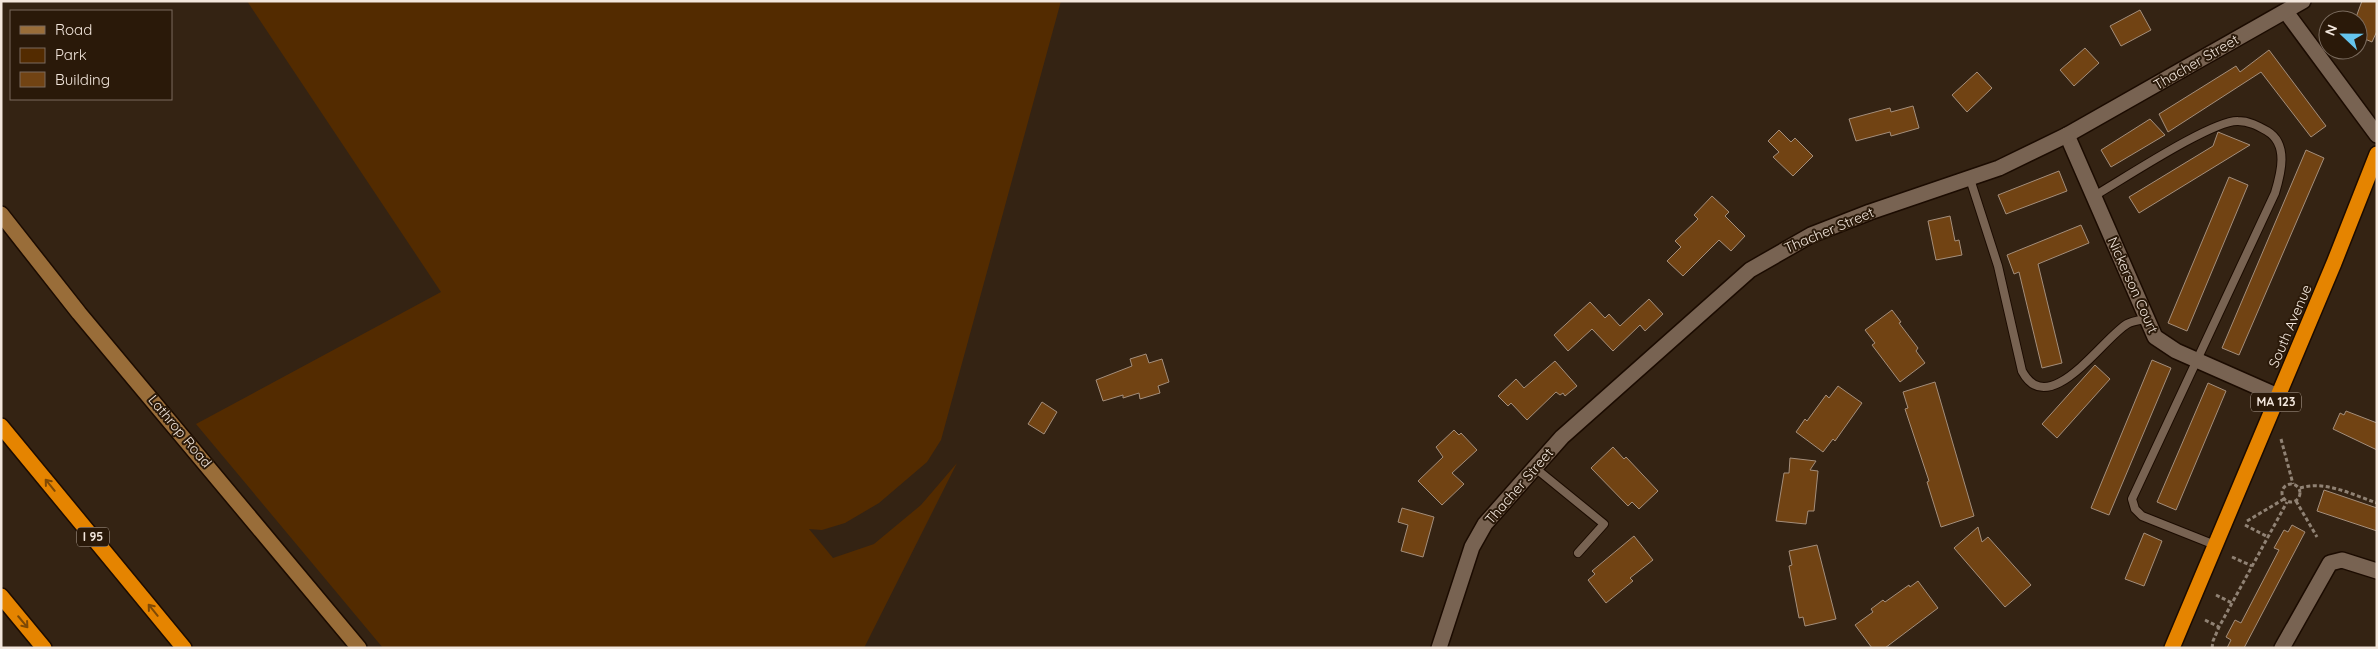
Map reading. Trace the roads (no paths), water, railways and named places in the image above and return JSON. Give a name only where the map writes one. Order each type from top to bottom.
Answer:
[{"type":"highway","name":"South Avenue","points":[[2172,648],[2377,154]]},
{"type":"highway","name":"I 95","points":[[1,426],[184,648]]},
{"type":"highway","points":[[1,596],[44,648]]},
{"type":"main road","name":"Lathrop Road","points":[[1,214],[80,313],[359,648]]},
{"type":"street","name":"Thacher Street","points":[[1439,648],[1472,547],[1484,524],[1534,467],[1587,414],[1750,270],[1811,235],[1870,212],[1999,168],[2068,135],[2303,1]]},
{"type":"street","points":[[2286,12],[2377,136]]},
{"type":"street","name":"Nickerson Court","points":[[2068,135],[2155,337],[2165,345],[2278,396]]},
{"type":"street","points":[[2282,648],[2330,563],[2342,560],[2377,571]]},
{"type":"lane","points":[[2094,196],[2214,126],[2237,121],[2256,124],[2273,135],[2281,152],[2281,172],[2276,193],[2132,499],[2135,510],[2142,516],[2215,545]]},
{"type":"lane","points":[[1970,179],[1989,233],[2022,372],[2027,381],[2042,387],[2052,387],[2060,383],[2067,379],[2128,324],[2146,319]]},
{"type":"lane","points":[[1534,467],[1604,524],[1578,553]]}]
